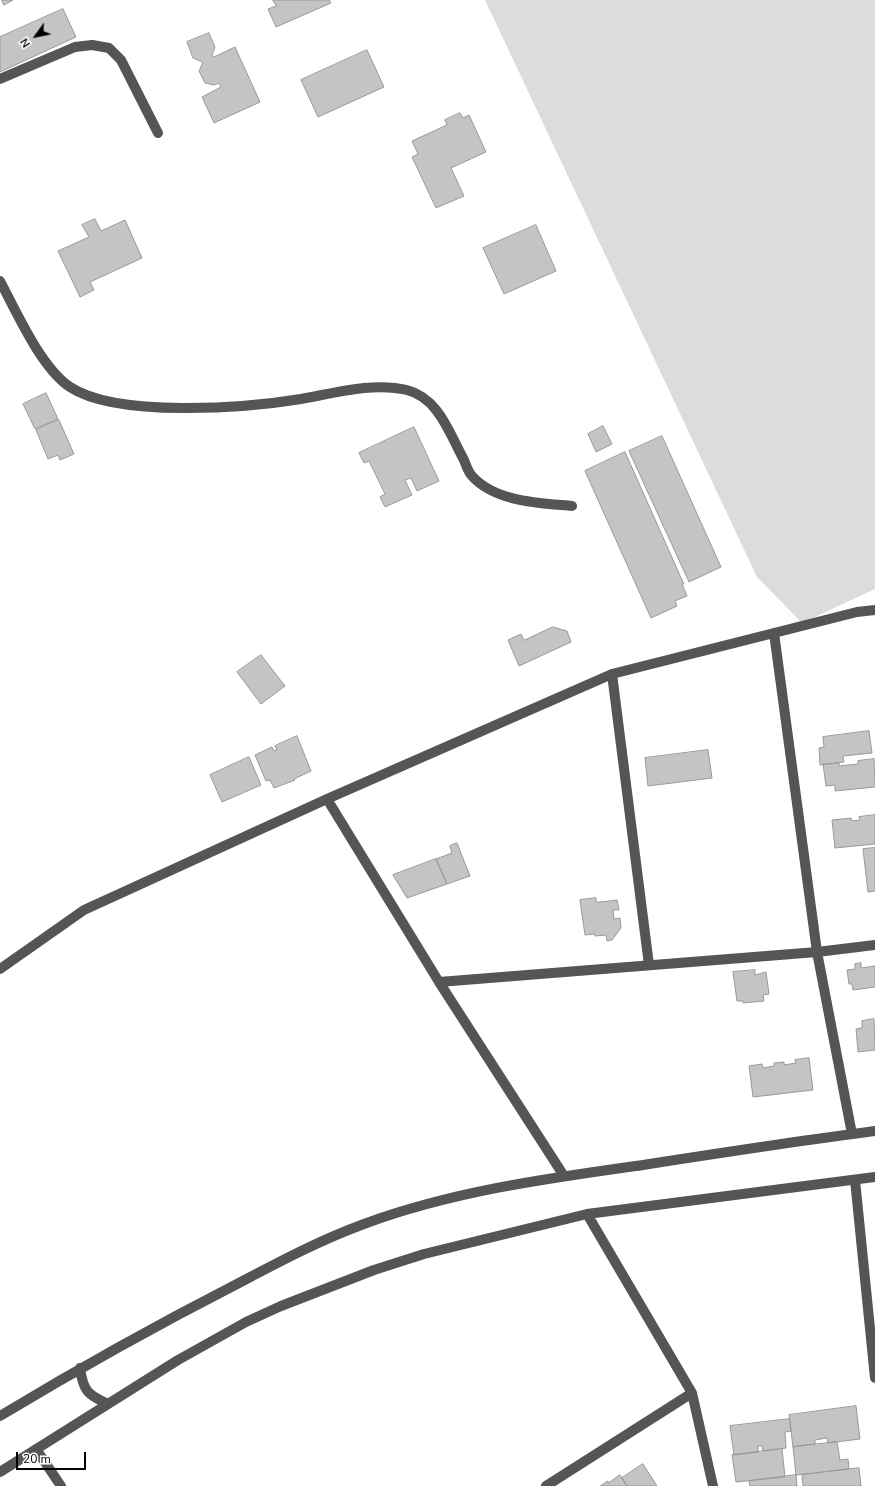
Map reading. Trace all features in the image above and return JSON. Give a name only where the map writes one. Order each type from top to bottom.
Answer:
[{"type":"street","points":[[0,79],[75,47],[92,45],[109,48],[121,60],[158,133]]},
{"type":"street","points":[[0,281],[28,333],[49,366],[69,386],[90,397],[124,404],[210,408],[284,402],[377,387],[408,390],[426,399],[443,420],[472,476],[491,489],[513,498],[572,506]]},
{"type":"street","points":[[0,969],[84,910],[327,799],[612,674],[857,612],[875,610]]},
{"type":"street","points":[[774,633],[817,952],[852,1134]]},
{"type":"street","points":[[612,674],[649,966]]},
{"type":"street","points":[[327,799],[439,982],[564,1176]]},
{"type":"street","points":[[439,982],[817,952],[875,945]]},
{"type":"street","points":[[0,1416],[80,1368],[326,1238],[415,1207],[484,1191],[564,1176],[875,1131]]},
{"type":"street","points":[[0,1472],[178,1360],[246,1322],[281,1306],[374,1270],[424,1254],[587,1214],[875,1177]]},
{"type":"street","points":[[855,1180],[875,1378]]},
{"type":"street","points":[[587,1214],[692,1393],[713,1486]]},
{"type":"street","points":[[80,1368],[82,1382],[90,1396],[108,1404]]},
{"type":"street","points":[[546,1486],[692,1393]]},
{"type":"street","points":[[36,1449],[61,1486]]},
{"type":"shaded area","points":[[485,0],[875,0],[875,589],[802,623],[757,577]]},
{"type":"building","points":[[2,0],[13,0],[4,5]]},
{"type":"building","points":[[273,0],[329,0],[331,3],[276,27],[268,9],[276,6]]},
{"type":"building","points":[[63,9],[76,37],[0,72],[0,37]]},
{"type":"building","points":[[209,33],[215,47],[212,55],[214,57],[235,47],[260,102],[214,123],[202,97],[221,87],[219,83],[214,85],[205,83],[199,71],[203,62],[193,58],[187,42]]},
{"type":"building","points":[[367,50],[384,87],[318,117],[301,80]]},
{"type":"building","points":[[460,113],[463,118],[469,115],[486,152],[451,168],[464,196],[436,208],[412,157],[418,154],[412,141],[447,125],[445,120]]},
{"type":"building","points":[[95,219],[101,231],[125,220],[142,258],[90,282],[94,290],[80,297],[58,251],[89,237],[82,225]]},
{"type":"building","points":[[536,225],[556,271],[504,294],[483,248]]},
{"type":"building","points":[[46,393],[58,419],[35,429],[23,404]]},
{"type":"building","points":[[59,420],[74,454],[60,460],[58,455],[48,459],[36,430]]},
{"type":"building","points":[[603,426],[612,444],[596,452],[588,434]]},
{"type":"building","points":[[414,427],[439,481],[417,491],[411,478],[405,480],[412,495],[385,507],[380,497],[385,494],[369,461],[364,463],[359,453]]},
{"type":"building","points":[[662,436],[721,567],[689,582],[629,451]]},
{"type":"building","points":[[625,452],[684,584],[682,584],[687,596],[675,601],[677,606],[651,618],[585,471]]},
{"type":"building","points":[[553,627],[567,631],[571,642],[519,666],[508,640],[521,634],[524,640]]},
{"type":"building","points":[[261,655],[285,686],[261,704],[237,672]]},
{"type":"building","points":[[869,731],[872,753],[843,756],[844,762],[820,765],[819,748],[824,747],[823,737]]},
{"type":"building","points":[[297,736],[311,771],[294,779],[295,780],[274,788],[270,780],[266,781],[255,755],[272,747],[274,751],[277,750],[275,746]]},
{"type":"building","points":[[708,750],[712,778],[648,786],[645,758]]},
{"type":"building","points":[[249,757],[261,785],[222,802],[210,775]]},
{"type":"building","points":[[874,759],[875,787],[835,791],[835,785],[826,786],[823,764],[839,763],[839,766],[858,764],[858,761]]},
{"type":"building","points":[[875,815],[875,844],[835,848],[832,820],[851,818],[852,821],[860,820],[859,817]]},
{"type":"building","points":[[457,843],[470,876],[447,884],[436,859],[452,853],[450,846]]},
{"type":"building","points":[[875,848],[875,891],[868,892],[863,849]]},
{"type":"building","points":[[436,859],[447,884],[407,898],[393,875]]},
{"type":"building","points":[[596,898],[596,902],[617,900],[619,910],[613,910],[614,919],[620,918],[621,928],[612,940],[607,941],[606,935],[585,935],[580,900]]},
{"type":"building","points":[[861,963],[861,968],[875,966],[875,987],[853,990],[852,984],[849,984],[847,970],[855,969],[855,964]]},
{"type":"building","points":[[755,970],[755,975],[766,972],[769,994],[763,995],[764,1001],[743,1003],[743,1001],[737,1001],[733,972]]},
{"type":"building","points":[[874,1019],[875,1050],[858,1052],[856,1029],[862,1028],[862,1021]]},
{"type":"building","points":[[809,1058],[813,1090],[753,1097],[749,1066],[762,1064],[763,1068],[774,1066],[774,1063],[784,1062],[784,1065],[796,1063],[795,1060]]},
{"type":"building","points":[[856,1406],[860,1439],[828,1443],[827,1438],[815,1440],[815,1444],[793,1447],[789,1415]]},
{"type":"building","points":[[790,1419],[791,1431],[785,1432],[786,1448],[763,1451],[762,1446],[758,1446],[758,1452],[734,1455],[730,1426]]},
{"type":"building","points":[[837,1442],[840,1460],[848,1459],[849,1469],[796,1475],[793,1447]]},
{"type":"building","points":[[782,1449],[785,1477],[736,1482],[732,1455]]},
{"type":"building","points":[[643,1464],[657,1486],[627,1486],[622,1478]]},
{"type":"building","points":[[859,1468],[861,1486],[803,1486],[802,1475]]},
{"type":"building","points":[[620,1475],[627,1486],[600,1486],[608,1481],[608,1483]]},
{"type":"building","points":[[796,1475],[797,1486],[750,1486],[749,1481]]}]
